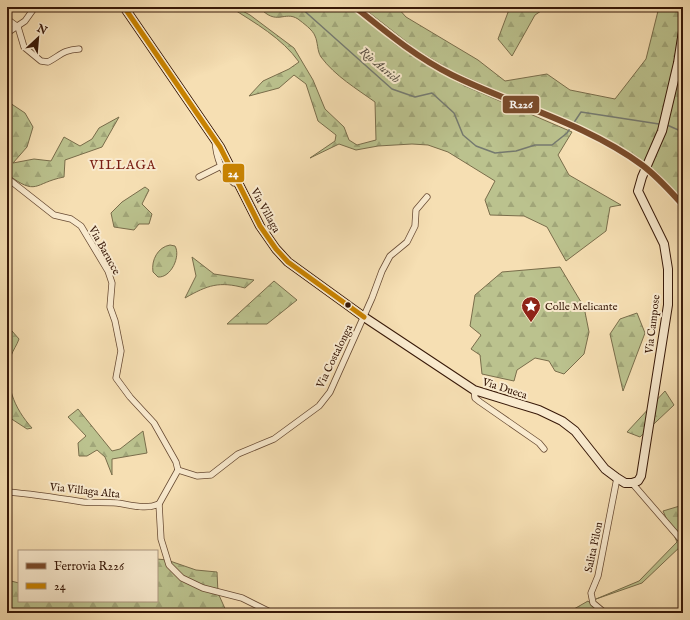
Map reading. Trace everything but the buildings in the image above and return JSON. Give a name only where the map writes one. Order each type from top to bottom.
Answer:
[{"type":"street","points":[[7,33],[18,27],[30,15],[35,7]]},
{"type":"street","name":"Via Villaga","points":[[124,7],[215,140],[239,182],[260,226],[276,249],[288,262],[364,317]]},
{"type":"street","points":[[7,19],[18,27],[24,47],[41,61],[48,62],[61,52],[79,49]]},
{"type":"street","name":"Via Campose","points":[[632,483],[638,481],[641,476],[668,305],[668,269],[664,244],[638,191],[645,170],[662,131],[678,63],[683,31]]},
{"type":"street","points":[[215,140],[216,152],[221,166],[228,178],[234,183],[239,182]]},
{"type":"street","points":[[199,177],[221,166]]},
{"type":"street","name":"Via Barucce","points":[[7,178],[54,215],[70,219],[81,226],[108,271],[112,283],[110,307],[120,341],[120,361],[116,378],[130,397],[154,423],[176,462],[178,470]]},
{"type":"street","name":"Via Costalonga","points":[[178,470],[197,476],[212,475],[238,454],[274,439],[319,406],[330,392],[364,317],[382,271],[390,256],[407,242],[416,226],[416,210],[427,197]]},
{"type":"street","name":"Via Dueca","points":[[364,317],[474,390],[539,410],[562,421],[576,431],[605,469],[625,483],[632,483]]},
{"type":"street","points":[[474,390],[475,398],[539,443],[544,449]]},
{"type":"street","points":[[178,470],[159,504],[161,539],[169,565],[182,578],[203,588],[242,598],[272,613]]},
{"type":"street","name":"Salita Pilon","points":[[605,613],[594,603],[591,593],[598,576],[617,478]]},
{"type":"street","points":[[632,483],[683,542]]},
{"type":"street","name":"Via Villaga Alta","points":[[7,492],[51,496],[84,502],[116,503],[139,506],[155,506],[159,504]]},
{"type":"green space","points":[[230,7],[235,7],[250,15],[294,48],[313,80],[325,109],[344,127],[349,140],[357,145],[376,140],[375,102],[346,82],[327,64],[320,55],[314,34],[298,19],[289,16],[271,16],[259,7],[350,7],[395,44],[428,66],[465,86],[572,132],[558,155],[569,175],[621,205],[610,207],[606,231],[566,261],[547,227],[524,216],[490,215],[485,200],[495,181],[448,152],[428,145],[412,144],[378,146],[356,150],[339,144],[310,158],[335,141],[336,135],[318,121],[306,84],[294,75],[279,88],[249,96],[263,81],[289,69],[299,62],[276,38]]},
{"type":"green space","points":[[362,7],[397,7],[406,17],[478,60],[505,81],[547,74],[570,90],[615,99],[646,59],[659,7],[683,7],[683,199],[658,173],[636,156],[609,140],[452,71],[417,50]]},
{"type":"green space","points":[[510,7],[547,7],[535,15],[512,56],[498,39]]},
{"type":"green space","points":[[7,101],[25,113],[33,127],[27,147],[13,163],[34,159],[51,161],[64,137],[80,146],[92,139],[99,128],[119,117],[102,147],[65,160],[64,177],[30,187],[7,174],[7,137],[11,130],[7,127]]},
{"type":"green space","points":[[145,187],[149,190],[142,204],[152,214],[149,224],[139,224],[134,230],[114,227],[111,213],[122,202]]},
{"type":"green space","points":[[170,245],[175,246],[177,250],[174,266],[167,274],[158,277],[153,272],[154,259],[162,248]]},
{"type":"green space","points":[[192,257],[214,274],[254,280],[245,288],[228,285],[207,287],[185,298],[196,276]]},
{"type":"green space","points":[[560,267],[584,307],[589,332],[584,354],[564,374],[555,371],[549,361],[535,358],[517,370],[514,381],[482,374],[480,355],[471,349],[481,335],[470,326],[475,295],[502,272]]},
{"type":"green space","points":[[274,281],[297,300],[267,324],[227,324]]},
{"type":"green space","points":[[637,313],[645,333],[623,391],[610,334],[620,319]]},
{"type":"green space","points":[[7,328],[19,339],[11,356],[9,366],[12,395],[20,412],[32,428],[27,429],[7,416]]},
{"type":"green space","points":[[665,391],[674,405],[640,437],[627,432]]},
{"type":"green space","points":[[78,409],[112,451],[120,449],[143,431],[147,453],[112,459],[112,475],[105,457],[97,450],[87,456],[79,456],[78,443],[86,436],[68,417]]},
{"type":"green space","points":[[683,505],[683,544],[642,583],[596,599],[639,581],[677,542],[663,511]]},
{"type":"green space","points":[[158,559],[167,560],[196,570],[217,572],[218,593],[227,613],[7,613],[7,580],[18,583],[18,602],[158,602]]},
{"type":"green space","points":[[588,601],[601,613],[567,613]]},
{"type":"waterway","name":"Rio Aurich","points":[[300,7],[392,89],[415,97],[432,93],[454,113],[463,135],[476,146],[495,153],[516,151],[535,145],[552,145],[567,133],[581,112],[659,124]]},
{"type":"waterway","name":"Rio Aurich","points":[[667,125],[683,132]]},
{"type":"rail line","name":"R226","points":[[355,7],[402,44],[439,68],[476,86],[573,126],[620,150],[653,174],[683,205]]},
{"type":"transit line","name":"24","points":[[124,7],[220,147],[260,226],[276,249],[288,262],[364,317]]},
{"type":"place","name":"Colle Melicante","points":[[531,323]]},
{"type":"district","name":"VILLAGA","points":[[123,164]]}]
